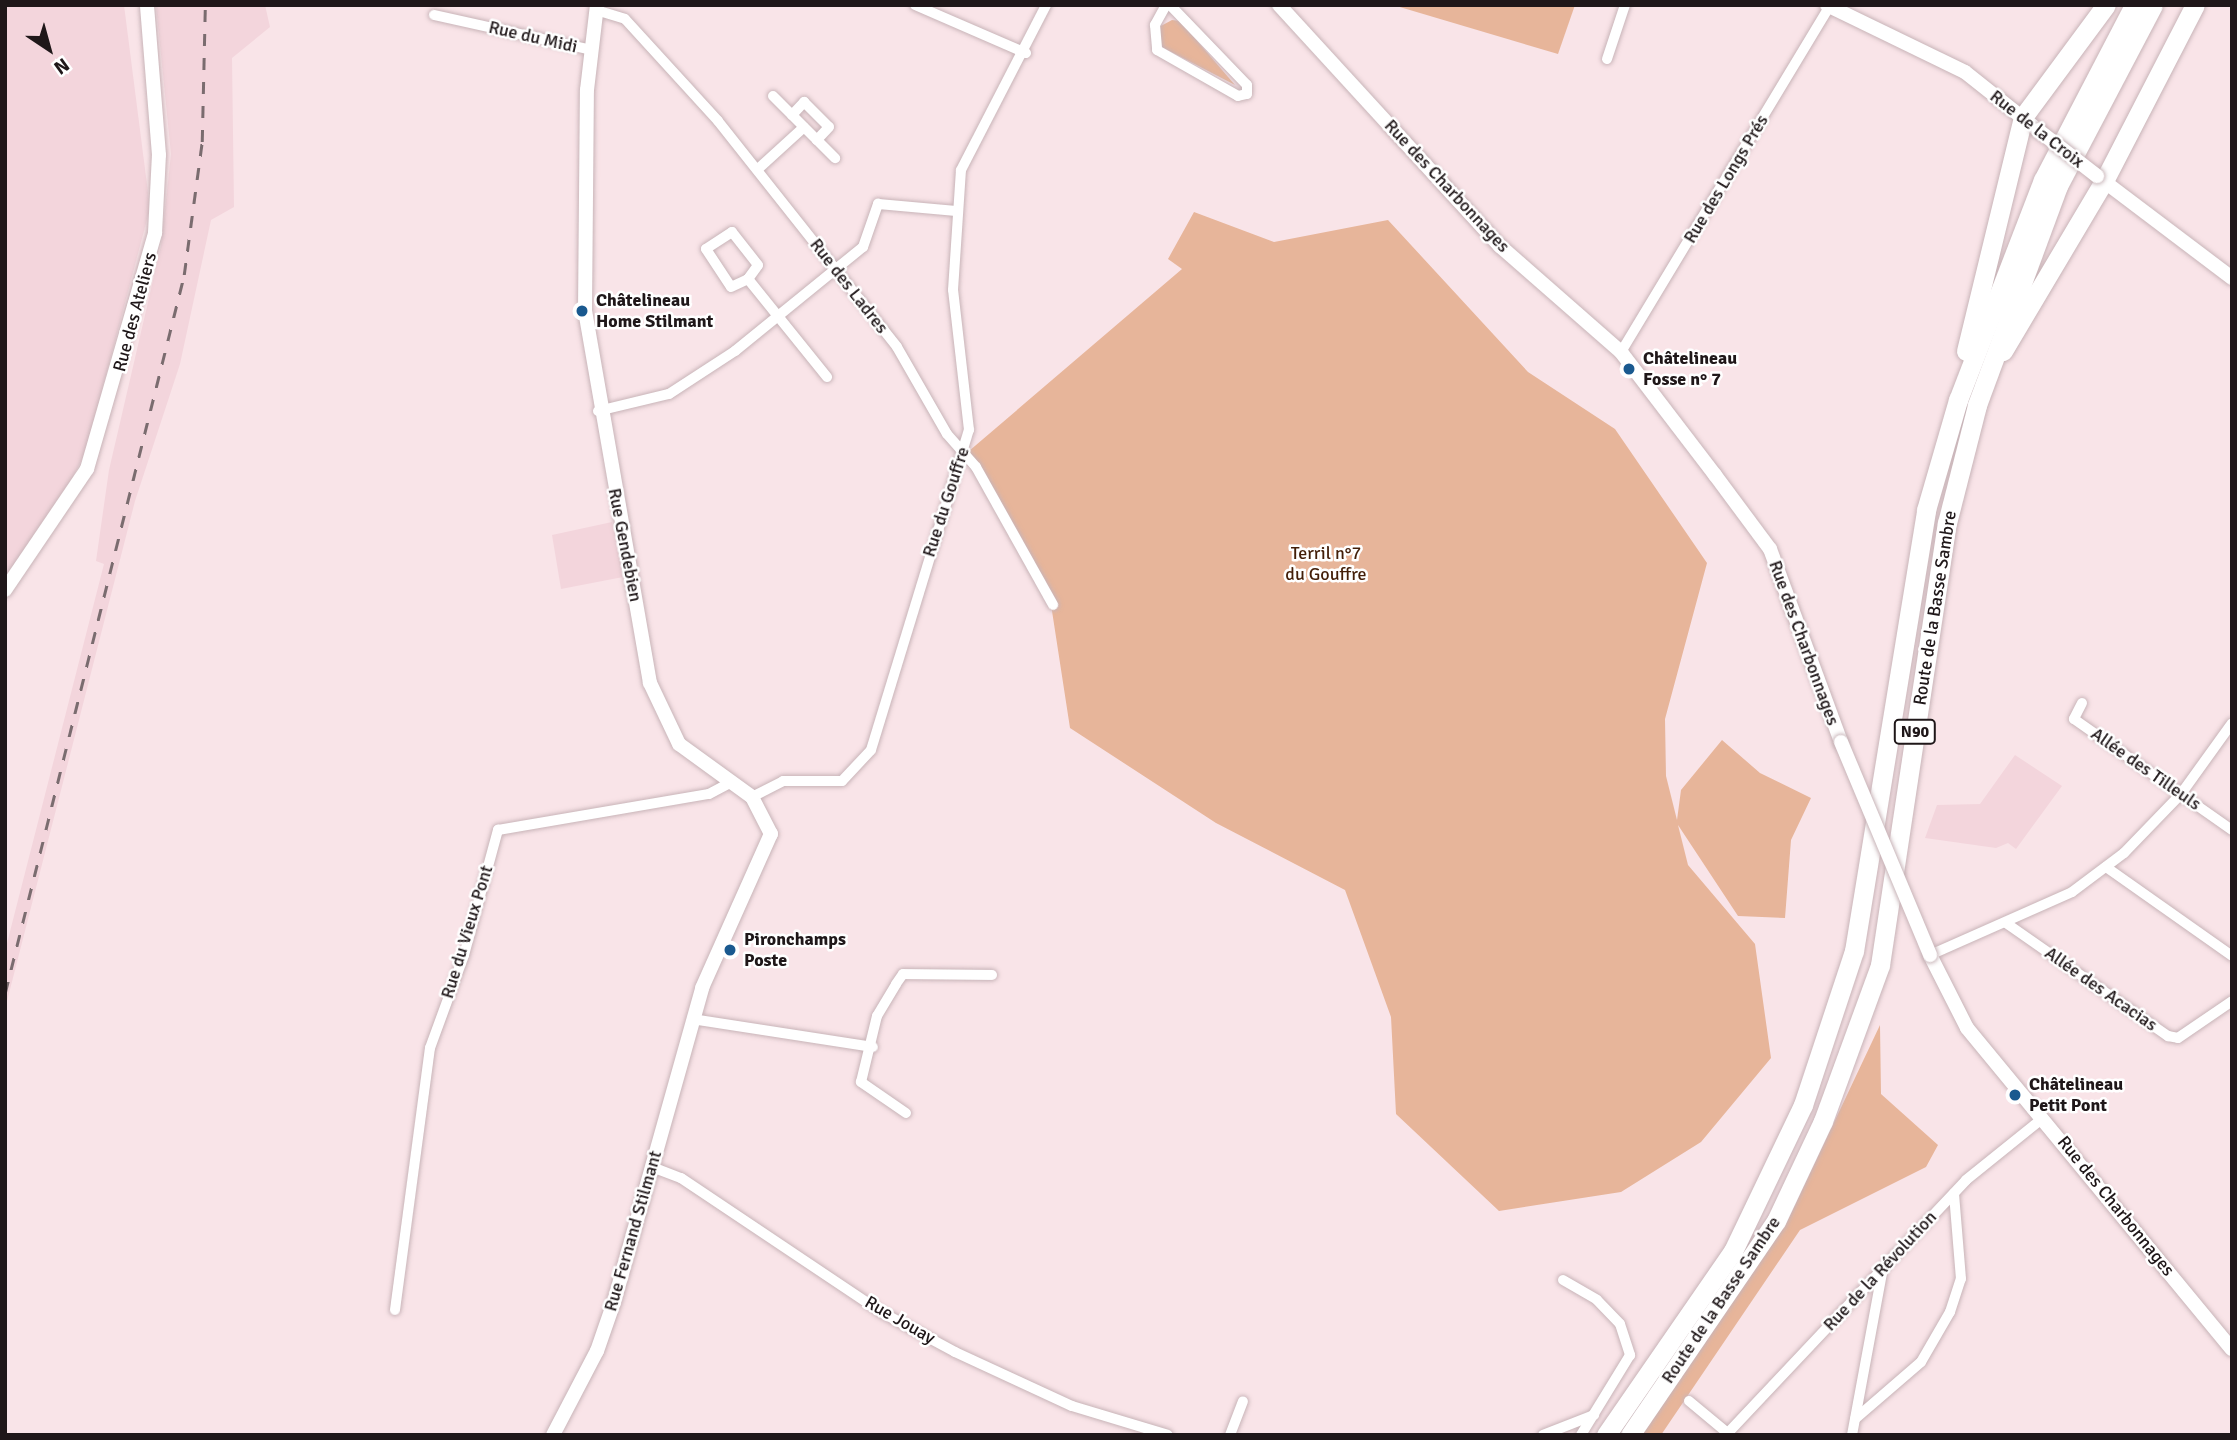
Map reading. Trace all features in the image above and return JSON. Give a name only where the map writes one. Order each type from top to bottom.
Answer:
[{"type":"highway","points":[[1968,403],[2030,123],[2106,5]]},
{"type":"highway","name":"Route de la Basse Sambre","points":[[1630,1435],[1776,1221],[1823,1121],[1880,965],[1947,523],[1968,403],[2043,180],[2134,5]]},
{"type":"highway","name":"Route de la Basse Sambre","points":[[1606,1435],[1739,1240],[1803,1105],[1854,951],[1926,510],[2058,186],[2154,5]]},
{"type":"highway","points":[[1968,403],[2100,178],[2195,5]]},
{"type":"street","name":"Rue des Ateliers","points":[[5,590],[87,469],[155,233],[159,155],[147,5]]},
{"type":"street","points":[[915,5],[1026,53]]},
{"type":"street","name":"Rue du Gouffre","points":[[752,797],[783,781],[842,781],[866,760],[969,430],[953,290],[957,211],[967,150],[1026,53],[1046,5]]},
{"type":"street","points":[[1168,5],[1247,85],[1247,94],[1238,96],[1157,50],[1155,25],[1168,5]]},
{"type":"street","name":"Rue des Charbonnages","points":[[1279,5],[1500,246],[1621,352],[1770,550],[1841,742],[1930,955],[1968,1028],[2232,1349]]},
{"type":"street","points":[[1607,59],[1625,5]]},
{"type":"street","name":"Rue des Longs Prés","points":[[1621,352],[1829,6]]},
{"type":"street","name":"Rue de la Croix","points":[[1829,6],[1965,72],[2232,278]]},
{"type":"street","name":"Rue Gendebien","points":[[596,8],[592,50],[585,311],[598,411],[650,683],[679,744],[752,797],[769,822],[769,845],[692,1019]]},
{"type":"street","name":"Rue des Ladres","points":[[596,8],[625,19],[758,169],[897,347],[964,451],[1053,606]]},
{"type":"street","name":"Rue du Midi","points":[[434,15],[592,50]]},
{"type":"street","points":[[773,96],[835,158]]},
{"type":"street","points":[[792,115],[804,102],[830,127],[817,140]]},
{"type":"street","points":[[758,169],[804,127]]},
{"type":"street","points":[[598,411],[678,389],[777,317],[863,247],[878,204],[957,211]]},
{"type":"street","points":[[732,232],[758,265],[748,279],[731,287],[706,249],[732,232]]},
{"type":"street","points":[[748,279],[827,377]]},
{"type":"street","name":"Allée des Tilleuls","points":[[2082,703],[2074,719],[2232,830]]},
{"type":"street","points":[[1930,955],[2072,892],[2106,867],[2181,794],[2232,723]]},
{"type":"street","name":"Rue du Vieux Pont","points":[[395,1310],[430,1048],[464,955],[498,830],[709,794],[730,783]]},
{"type":"street","points":[[2106,867],[2232,956]]},
{"type":"street","name":"Allée des Acacias","points":[[2006,923],[2168,1036],[2178,1038],[2232,1001]]},
{"type":"street","points":[[906,1113],[861,1082],[873,1047],[877,1016],[896,984],[903,974],[992,975]]},
{"type":"street","points":[[692,1019],[873,1047]]},
{"type":"street","name":"Rue Fernand Stilmant","points":[[553,1435],[597,1351],[652,1167],[692,1019]]},
{"type":"street","name":"Rue de la Révolution","points":[[1728,1434],[1954,1193],[2043,1118]]},
{"type":"street","name":"Rue Jouay","points":[[652,1167],[681,1178],[881,1312],[955,1352],[1072,1406],[1168,1435]]},
{"type":"street","points":[[1855,1419],[1921,1362],[1950,1312],[1961,1279],[1954,1193]]},
{"type":"street","points":[[1852,1435],[1882,1268]]},
{"type":"street","points":[[1563,1280],[1597,1300],[1620,1324],[1630,1355],[1581,1435]]},
{"type":"street","points":[[1230,1435],[1243,1401]]},
{"type":"street","points":[[1689,1401],[1728,1434]]},
{"type":"street","points":[[1542,1435],[1594,1415]]},
{"type":"shaded area","points":[[5,5],[124,5],[150,208],[86,451],[63,497],[5,577]]},
{"type":"shaded area","points":[[156,5],[265,5],[270,27],[232,58],[234,207],[211,220],[180,364],[135,501],[5,1009],[5,951],[104,564],[96,561],[109,470],[161,246],[171,154]]},
{"type":"shaded area","points":[[612,522],[623,577],[561,589],[552,535]]},
{"type":"shaded area","points":[[2015,755],[2062,786],[2016,849],[2008,843],[1996,848],[1925,838],[1937,805],[1980,804]]},
{"type":"green space","points":[[1393,5],[1575,5],[1558,54]]},
{"type":"green space","points":[[1172,20],[1180,21],[1235,85],[1158,45],[1159,27]]},
{"type":"green space","name":"Terril n°7 du Gouffre","points":[[1194,212],[1274,242],[1388,220],[1528,372],[1615,429],[1707,563],[1665,719],[1666,776],[1677,820],[1681,790],[1722,740],[1760,773],[1811,798],[1791,840],[1785,918],[1738,916],[1678,825],[1688,865],[1755,944],[1771,1058],[1701,1142],[1621,1192],[1499,1211],[1396,1114],[1391,1017],[1345,890],[1216,823],[1070,728],[1052,611],[969,451],[1182,269],[1168,259]]},
{"type":"green space","points":[[1880,1025],[1881,1094],[1938,1145],[1926,1167],[1800,1230],[1661,1435],[1642,1435],[1787,1222]]},
{"type":"railway","points":[[5,993],[184,275],[202,142],[205,5]]},
{"type":"place","name":"Châtelineau Home Stilmant","points":[[582,311]]},
{"type":"place","name":"Châtelineau Fosse n° 7","points":[[1629,369]]},
{"type":"place","name":"Pironchamps Poste","points":[[730,950]]},
{"type":"place","name":"Châtelineau Petit Pont","points":[[2015,1095]]}]
